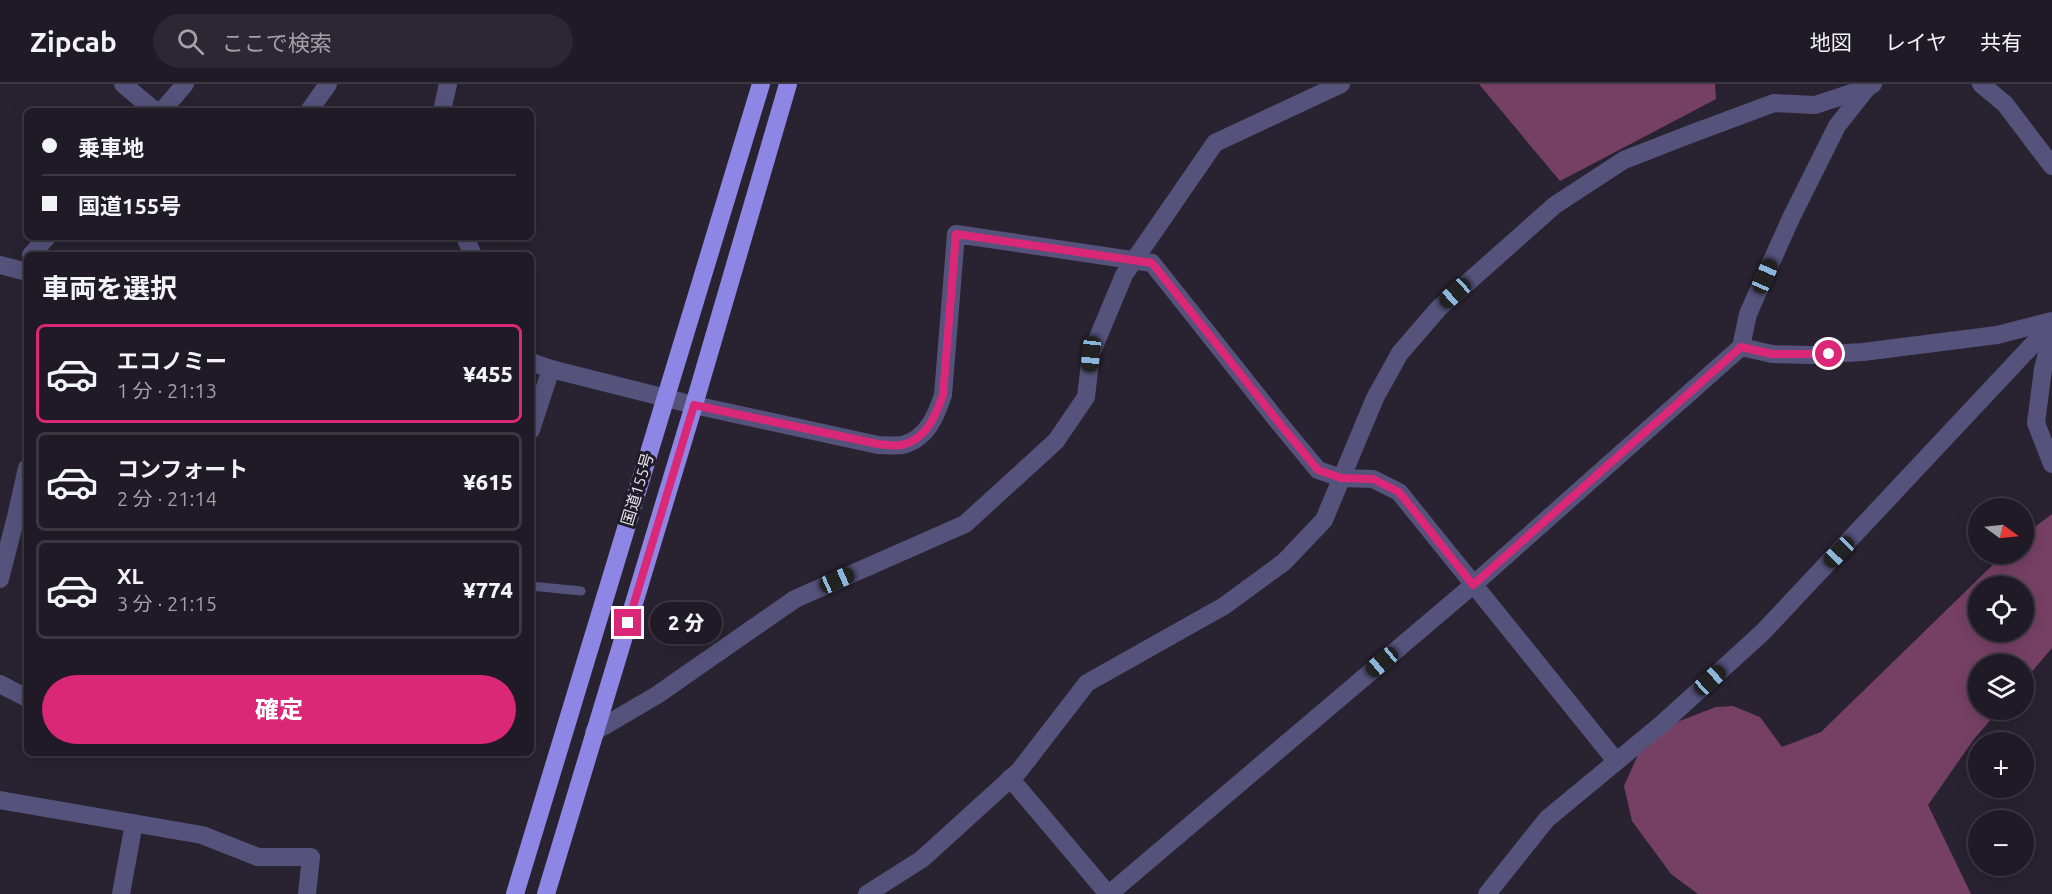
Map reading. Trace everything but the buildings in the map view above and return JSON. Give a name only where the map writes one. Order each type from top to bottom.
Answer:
[{"type":"highway","name":"国道155号","points":[[515,894],[761,84]]},
{"type":"highway","name":"国道155号","points":[[546,894],[694,405],[788,84]]},
{"type":"street","points":[[123,84],[151,108]]},
{"type":"street","points":[[165,108],[185,84]]},
{"type":"street","points":[[311,108],[328,84]]},
{"type":"street","points":[[443,108],[448,84]]},
{"type":"street","points":[[594,732],[657,695],[795,599],[965,524],[1056,441],[1086,397],[1091,354],[1124,275],[1215,142],[1341,84]]},
{"type":"street","points":[[1981,84],[2005,104],[2052,166]]},
{"type":"street","points":[[1010,778],[1109,894],[1473,585],[1741,347],[1748,314],[1791,218],[1837,126],[1868,85]]},
{"type":"street","points":[[867,894],[922,859],[1019,771],[1087,683],[1224,606],[1284,562],[1324,520],[1375,398],[1400,353],[1439,308],[1555,205],[1624,160],[1688,135],[1774,103],[1815,105],[1868,85]]},
{"type":"street","points":[[534,363],[694,405],[878,444],[902,445],[922,435],[934,420],[943,395],[956,234],[1152,263],[1318,470],[1341,478],[1373,479],[1399,492],[1616,761]]},
{"type":"street","points":[[34,252],[44,240]]},
{"type":"street","points":[[1741,347],[1772,354],[1811,355],[1863,352],[1997,335],[2052,322]]},
{"type":"street","points":[[1487,894],[1547,819],[1663,723],[1763,632],[2052,322]]},
{"type":"street","points":[[2052,333],[2043,369],[2036,423],[2052,464]]},
{"type":"street","points":[[534,420],[551,369]]},
{"type":"street","points":[[0,579],[24,482]]},
{"type":"street","points":[[0,684],[24,696]]},
{"type":"street","points":[[0,800],[202,835],[258,857],[311,857],[308,894]]},
{"type":"street","points":[[121,894],[134,823]]},
{"type":"lane","points":[[534,585],[581,591]]},
{"type":"shaded area","points":[[1479,84],[1715,84],[1716,99],[1560,181]]},
{"type":"shaded area","points":[[2052,514],[2052,648],[2034,669],[2034,654],[1968,654],[1968,720],[1990,720],[1980,732],[1968,732],[1968,748],[1928,805],[1971,894],[1698,894],[1671,874],[1632,821],[1624,786],[1641,748],[1664,727],[1716,707],[1733,706],[1760,717],[1782,747],[1821,732],[1968,589],[1968,642],[2034,642],[2034,576],[1981,576],[1994,564],[2034,564],[2034,528]]},
{"type":"route","points":[[628,623],[694,405],[878,444],[902,445],[922,435],[934,420],[943,395],[956,234],[1152,263],[1318,470],[1341,478],[1373,479],[1399,492],[1473,585],[1741,347],[1772,354],[1829,354]]}]
